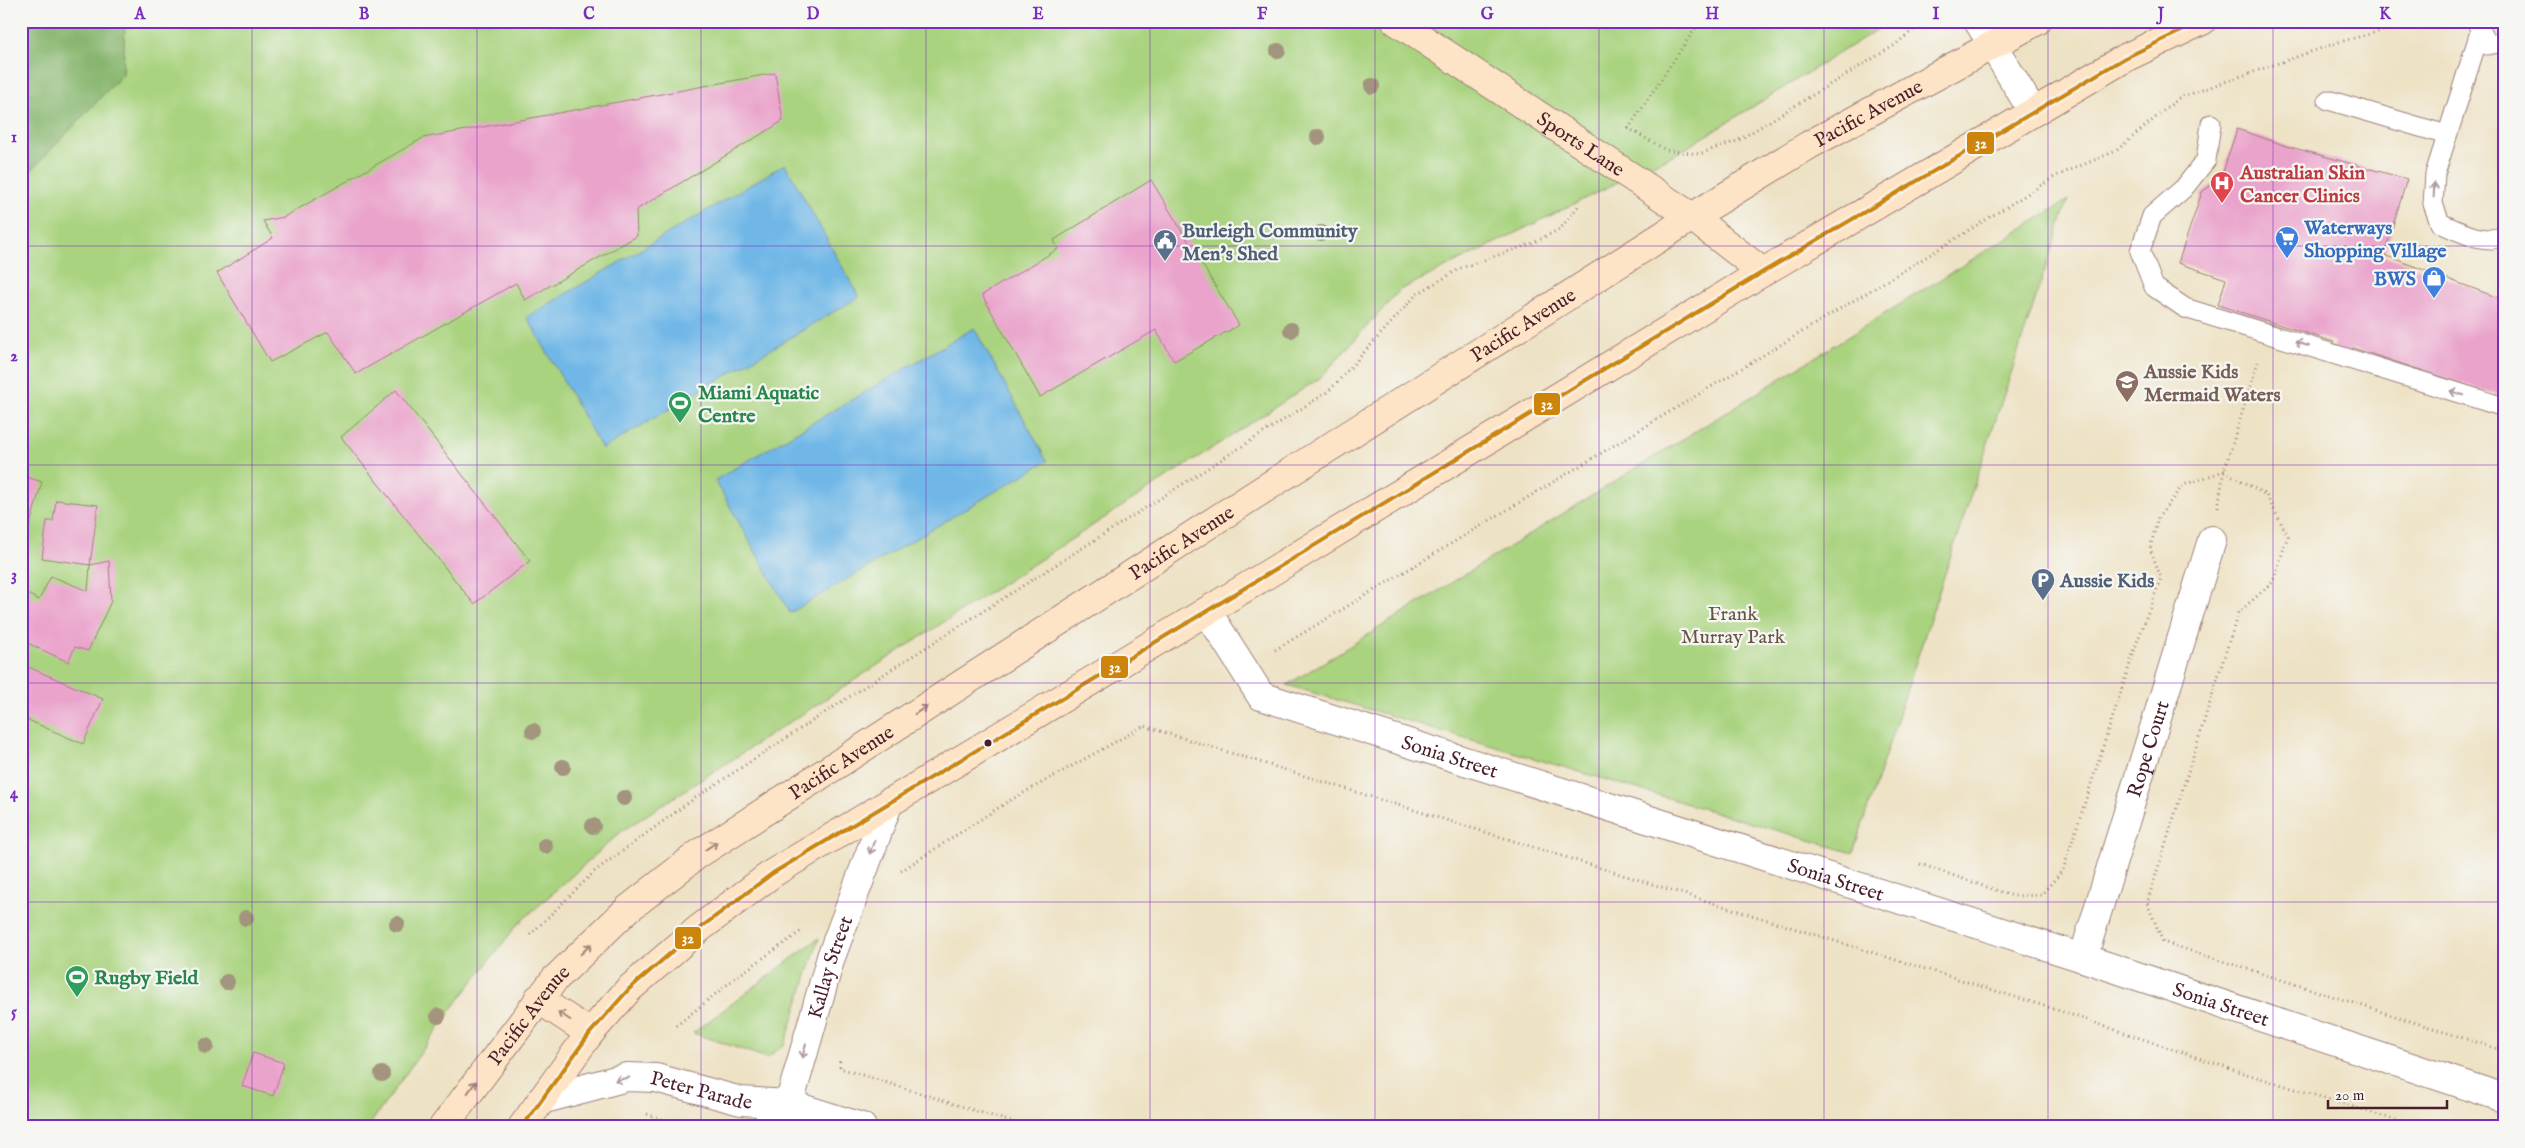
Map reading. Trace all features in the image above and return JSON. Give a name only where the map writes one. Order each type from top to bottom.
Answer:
[{"type":"main road","name":"Sports Lane","points":[[1396,21],[1692,217],[1763,272]]},
{"type":"main road","name":"Pacific Avenue","points":[[443,1127],[554,980],[628,909],[697,855],[1256,494],[1985,33],[2037,21]]},
{"type":"main road","points":[[522,1127],[590,1033],[629,989],[716,914],[773,873],[1763,272],[2125,58],[2202,21]]},
{"type":"main road","points":[[538,999],[590,1033]]},
{"type":"street","points":[[1985,33],[2033,112]]},
{"type":"street","name":"Rope Court","points":[[2083,958],[2212,540]]},
{"type":"street","name":"Sonia Street","points":[[1207,611],[1261,696],[2083,958],[2504,1098]]},
{"type":"street","name":"Kallay Street","points":[[789,1104],[831,957],[889,802]]},
{"type":"street","name":"Peter Parade","points":[[541,1100],[627,1077],[656,1078],[741,1101],[789,1104],[862,1127]]},
{"type":"street","points":[[765,1127],[789,1104]]},
{"type":"lane","points":[[2488,35],[2447,135],[2434,174],[2433,204],[2440,223],[2466,234],[2485,238],[2495,240],[2504,236]]},
{"type":"lane","points":[[2328,100],[2447,135]]},
{"type":"lane","points":[[2211,124],[2206,160],[2184,188],[2152,216],[2140,251],[2154,287],[2185,308],[2504,407]]},
{"type":"path","points":[[1627,137],[1628,128],[1700,21]]},
{"type":"path","name":"Pacific Avenue","points":[[1628,128],[1666,150],[1699,154],[1737,142],[1895,44],[1924,21]]},
{"type":"path","points":[[1275,650],[1926,257],[2056,176],[2116,151],[2179,98],[2339,42],[2420,21]]},
{"type":"path","points":[[530,935],[595,871],[695,798],[858,690],[1329,391],[1417,294],[1462,268],[1533,243],[1560,229],[1580,204]]},
{"type":"path","points":[[2212,540],[2224,471],[2267,333]]},
{"type":"path","points":[[1920,864],[2013,896],[2041,895],[2063,870],[2137,642],[2161,578],[2150,548],[2158,518],[2183,485],[2224,471],[2266,495],[2288,536],[2273,582],[2238,613],[2147,903],[2163,942],[2504,1050]]},
{"type":"path","points":[[894,876],[1009,801],[1144,726],[2057,1010],[2237,1071],[2418,1127]]},
{"type":"path","points":[[676,1026],[739,975],[809,926]]},
{"type":"path","points":[[840,1068],[1027,1127]]},
{"type":"green space","points":[[21,21],[1891,21],[1683,150],[1400,290],[1320,378],[622,831],[517,925],[454,1006],[368,1127],[21,1127]]},
{"type":"green space","points":[[21,21],[125,21],[123,74],[21,181]]},
{"type":"green space","name":"Frank Murray Park","points":[[2068,200],[1853,853],[1287,685]]},
{"type":"green space","points":[[819,938],[785,1044],[767,1058],[693,1033]]},
{"type":"water","points":[[785,164],[859,297],[602,449],[527,317]]},
{"type":"water","points":[[974,328],[1047,461],[790,613],[715,480]]},
{"type":"building","points":[[775,73],[783,121],[636,210],[637,236],[525,300],[516,283],[356,374],[328,332],[270,362],[217,273],[273,238],[263,221],[284,217],[423,138]]},
{"type":"building","name":"Waterways Shopping Village","points":[[2237,129],[2287,146],[2407,179],[2384,255],[2504,300],[2504,397],[2353,348],[2350,356],[2332,350],[2334,342],[2218,305],[2226,279],[2178,263],[2202,192],[2221,178]]},
{"type":"building","points":[[1151,180],[1239,325],[1174,361],[1156,330],[1040,397],[982,295],[1058,249],[1054,240]]},
{"type":"building","points":[[396,390],[530,561],[474,604],[341,437]]},
{"type":"building","points":[[21,475],[42,482],[22,553],[21,553]]},
{"type":"building","points":[[56,500],[98,505],[90,565],[42,558],[47,521],[53,521]]},
{"type":"building","points":[[109,561],[111,601],[88,651],[75,647],[68,662],[21,640],[23,592],[39,600],[51,576],[88,591],[90,565]]},
{"type":"building","points":[[26,666],[103,699],[83,744],[21,717],[21,677]]},
{"type":"building","points":[[253,1053],[284,1063],[273,1096],[242,1086]]},
{"type":"transit line","name":"32","points":[[522,1127],[590,1033],[629,989],[696,931],[773,873],[1763,272],[2125,58],[2202,21]]},
{"type":"place","name":"Australian Skin Cancer Clinics","points":[[2222,204]]},
{"type":"place","name":"Waterways Shopping Village","points":[[2287,259]]},
{"type":"place","name":"Burleigh Community Men's Shed","points":[[1165,262]]},
{"type":"place","name":"BWS","points":[[2434,299]]},
{"type":"place","name":"Aussie Kids Mermaid Waters","points":[[2127,403]]},
{"type":"place","name":"Miami Aquatic Centre","points":[[680,424]]},
{"type":"place","name":"Aussie Kids","points":[[2043,601]]},
{"type":"place","name":"Rugby Field","points":[[77,998]]}]
